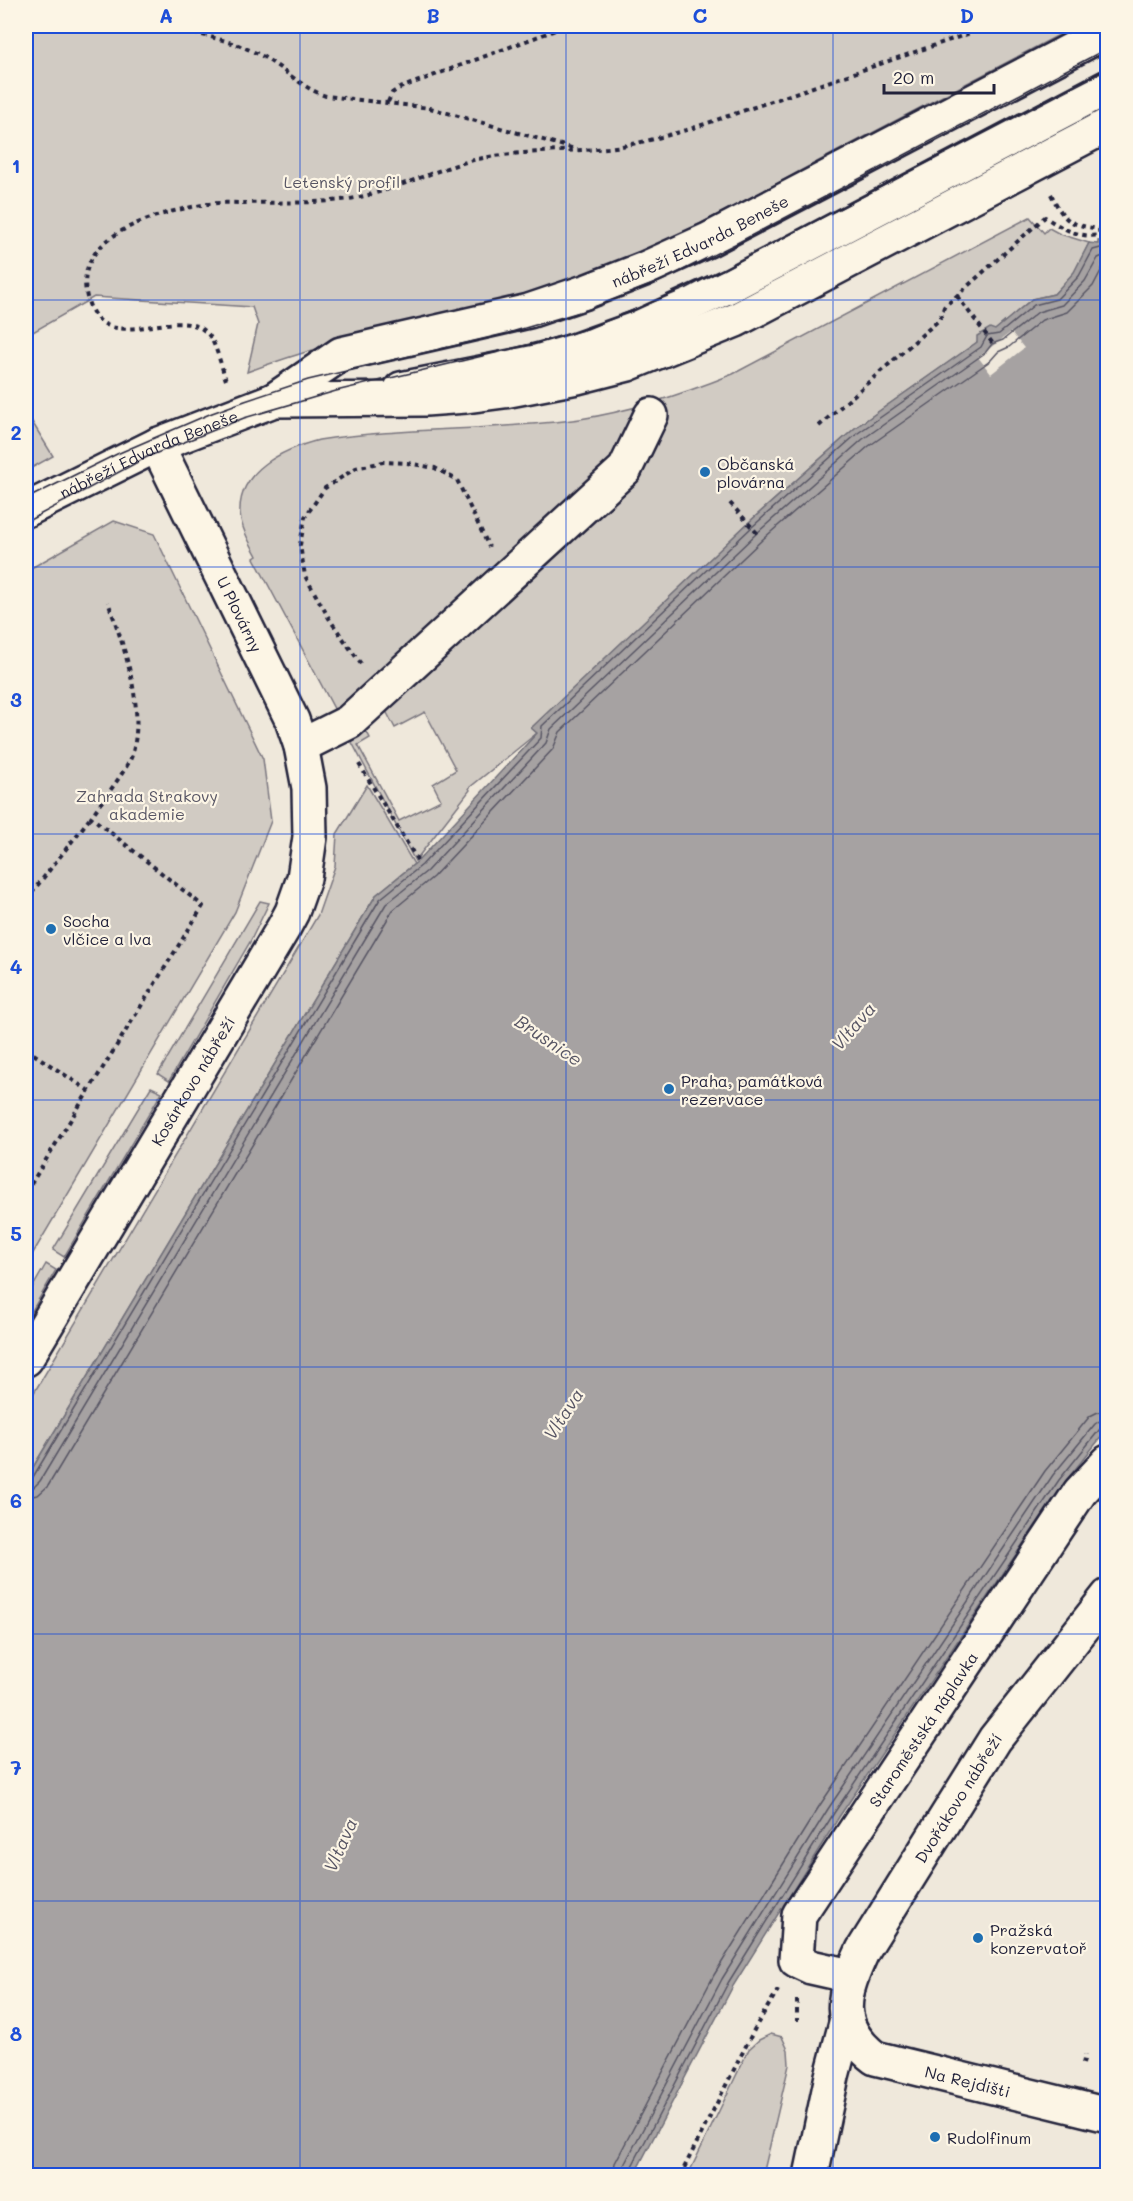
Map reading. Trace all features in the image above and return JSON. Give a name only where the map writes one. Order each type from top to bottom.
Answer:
[{"type":"street","name":"nábřeží Edvarda Beneše","points":[[26,510],[157,445],[274,400],[341,354],[529,310],[585,292],[644,269],[718,235],[1107,31]]},
{"type":"street","points":[[353,399],[536,362],[638,327],[729,286],[1107,87]]},
{"type":"street","name":"nábřeží Edvarda Beneše","points":[[274,400],[466,396],[577,377],[628,364],[736,320],[1107,125]]},
{"type":"street","points":[[301,746],[349,723],[625,469],[651,415]]},
{"type":"street","name":"U Plovárny","points":[[157,445],[292,720],[301,746],[309,788]]},
{"type":"street","name":"Kosárkovo nábřeží","points":[[26,1359],[284,927],[298,896],[307,861],[311,825],[309,788]]},
{"type":"street","name":"Staroměstská náplavka","points":[[796,1960],[799,1915],[1080,1492],[1107,1462]]},
{"type":"street","name":"Dvořákovo nábřeží","points":[[811,2175],[846,2019],[845,2000],[851,1976],[863,1950],[994,1739],[1107,1596]]},
{"type":"street","points":[[796,1960],[811,1967],[851,1976]]},
{"type":"street","name":"Na Rejdišti","points":[[846,2019],[860,2046],[875,2058],[1107,2115]]},
{"type":"path","points":[[149,26],[218,39],[252,51],[312,91],[326,96],[430,108],[578,150]]},
{"type":"path","points":[[388,102],[392,93],[400,88],[566,26]]},
{"type":"path","points":[[226,381],[210,336],[203,329],[190,324],[178,323],[134,329],[121,328],[109,325],[97,318],[88,300],[86,274],[91,257],[104,243],[132,225],[210,204],[348,199],[388,189],[442,169],[486,157],[631,144],[693,128],[991,26]]},
{"type":"path","points":[[1051,193],[1062,216],[1073,224],[1099,229],[1100,236]]},
{"type":"path","points":[[819,426],[940,319],[944,307],[1045,217],[1073,233],[1100,236],[1107,233]]},
{"type":"path","points":[[957,296],[994,345]]},
{"type":"path","points":[[381,693],[330,620],[305,576],[300,545],[305,517],[325,488],[356,468],[383,462],[435,468],[457,480],[504,580]]},
{"type":"path","points":[[730,503],[758,534]]},
{"type":"path","points":[[26,900],[91,817],[132,757],[136,712],[128,660],[108,602]]},
{"type":"path","points":[[359,764],[418,861]]},
{"type":"path","points":[[26,1192],[203,906],[91,817]]},
{"type":"path","points":[[26,1049],[89,1091]]},
{"type":"path","points":[[680,2175],[756,2026],[796,1960]]},
{"type":"path","points":[[1083,2064],[1085,2055]]},
{"type":"green space","name":"Letenský profil","points":[[26,26],[1076,26],[702,223],[616,263],[502,301],[331,345],[247,372],[258,324],[252,307],[94,297],[26,336]]},
{"type":"green space","points":[[1030,217],[1044,233],[1049,228],[1089,243],[1074,273],[1054,294],[1032,299],[995,330],[855,428],[748,523],[532,728],[537,733],[469,788],[470,790],[415,861],[254,558],[257,556],[244,530],[240,513],[241,498],[247,485],[255,473],[278,456],[319,440],[580,419],[658,401],[733,374]],"holes":[[[386,711],[395,728],[425,712],[456,770],[433,784],[441,800],[399,821],[358,745],[370,738],[363,724]]]},
{"type":"green space","points":[[26,412],[53,456],[26,471]]},
{"type":"green space","name":"Zahrada Strakovy akademie","points":[[114,521],[154,534],[263,759],[271,821],[235,912],[26,1265],[26,571]]},
{"type":"green space","points":[[367,785],[414,864],[376,895],[26,1479],[26,1406],[318,915],[335,866],[337,834]]},
{"type":"green space","points":[[260,901],[269,903],[250,942],[169,1081],[158,1074]]},
{"type":"green space","points":[[151,1087],[162,1092],[64,1257],[53,1250]]},
{"type":"green space","points":[[46,1264],[56,1270],[26,1321],[26,1299]]},
{"type":"green space","points":[[771,2034],[782,2037],[788,2050],[789,2065],[763,2175],[688,2175],[749,2049],[759,2040]]},
{"type":"water","points":[[1107,240],[1107,1430],[1064,1483],[839,1817],[733,1986],[634,2175],[26,2175],[26,1479],[376,895],[418,861],[537,733],[531,728],[748,523],[855,428],[977,342],[977,336],[990,328],[995,330],[1032,299],[1054,294],[1074,272],[1089,243],[1098,244],[1098,241]]},
{"type":"pier","points":[[1011,332],[1024,348],[991,374],[978,357]]},
{"type":"tram line","points":[[26,499],[117,454],[245,401],[308,380],[508,333],[590,309],[661,281],[1108,48]]},
{"type":"tram line","points":[[26,522],[147,457],[244,418],[336,391],[587,329],[687,288],[1108,69]]},
{"type":"place","name":"Občanská plovárna","points":[[705,472]]},
{"type":"place","name":"Socha vlčice a lva","points":[[51,929]]},
{"type":"place","name":"Praha, památková rezervace","points":[[669,1089]]},
{"type":"place","name":"Pražská konzervatoř","points":[[978,1938]]},
{"type":"place","name":"Rudolfinum","points":[[935,2137]]},
{"type":"water label","name":"Vltava","points":[[853,1026]]},
{"type":"water label","name":"Brusnice","points":[[549,1040]]},
{"type":"water label","name":"Vltava","points":[[563,1414]]},
{"type":"water label","name":"Vltava","points":[[340,1845]]}]
